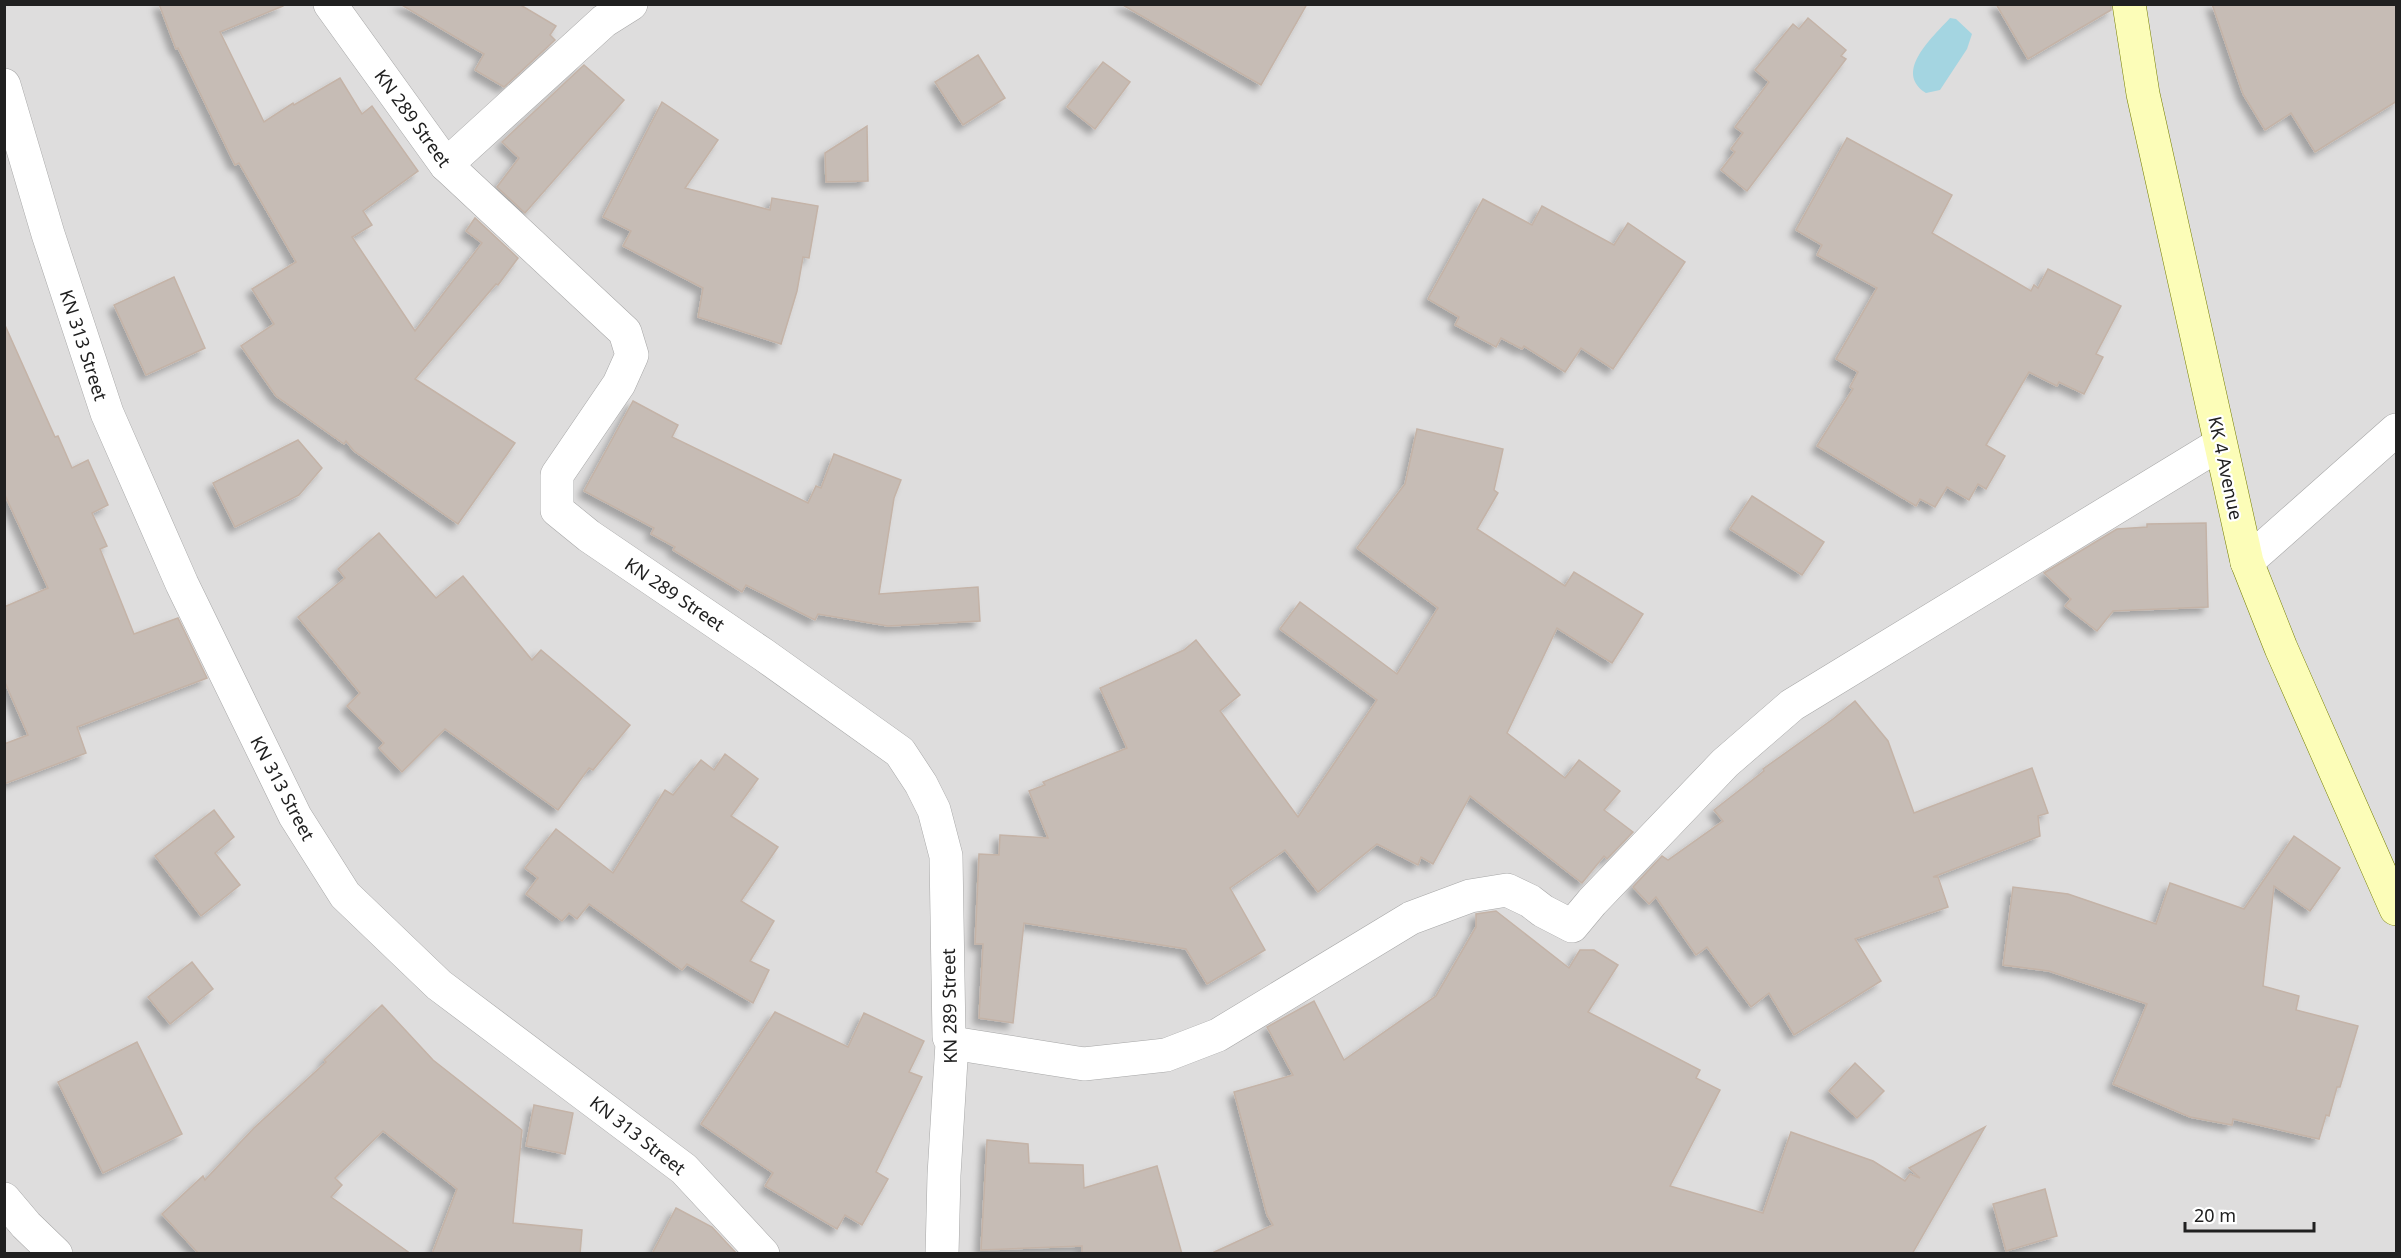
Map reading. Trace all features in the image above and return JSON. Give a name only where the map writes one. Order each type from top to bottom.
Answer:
[{"type":"main road","name":"KK 4 Avenue","points":[[2129,4],[2143,94],[2203,355],[2220,444],[2247,562],[2281,648],[2397,909]]},
{"type":"street","name":"KN 289 Street","points":[[330,4],[446,165],[625,332],[632,355],[619,384],[557,475],[557,510],[589,536],[764,655],[900,752],[921,784],[934,810],[946,856],[949,1037],[952,1043],[942,1254]]},
{"type":"street","points":[[446,165],[604,21],[631,4]]},
{"type":"street","name":"KN 313 Street","points":[[4,85],[16,169],[48,234],[107,413],[182,584],[295,816],[345,895],[439,985],[684,1169],[763,1254]]},
{"type":"street","points":[[2247,562],[2397,430]]},
{"type":"street","points":[[952,1043],[1084,1064],[1166,1055],[1218,1035],[1411,918],[1470,896],[1507,890],[1572,926],[1592,902],[1725,763],[1792,705],[2220,444]]},
{"type":"street","points":[[4,1199],[26,1225],[56,1254]]},
{"type":"shaded area","points":[[5,5],[2396,5],[2396,1253],[5,1253]]},
{"type":"water","points":[[1950,18],[1956,19],[1972,34],[1967,49],[1940,90],[1926,93],[1917,85],[1913,75],[1914,65],[1926,45]]},
{"type":"building","points":[[159,4],[283,4],[283,6],[220,32],[264,122],[293,103],[294,105],[340,78],[362,114],[372,106],[418,171],[363,211],[372,225],[352,237],[415,331],[482,243],[466,231],[475,218],[518,258],[498,285],[496,284],[415,379],[515,443],[458,524],[354,451],[346,441],[344,444],[276,396],[241,346],[274,324],[252,289],[296,262],[239,163],[235,165],[178,48],[176,49]]},
{"type":"building","points":[[400,4],[519,4],[556,26],[550,35],[555,40],[504,87],[475,70],[484,54]]},
{"type":"building","points":[[1121,4],[1307,4],[1261,85]]},
{"type":"building","points":[[1996,4],[2111,4],[2111,10],[2028,59]]},
{"type":"building","points":[[2212,4],[2397,4],[2397,101],[2315,152],[2291,113],[2265,130],[2243,94]]},
{"type":"building","points":[[1808,18],[1846,50],[1841,56],[1846,59],[1747,191],[1721,170],[1735,152],[1731,149],[1743,133],[1735,127],[1769,82],[1755,70],[1793,24],[1799,29]]},
{"type":"building","points":[[978,55],[1005,98],[963,125],[935,82]]},
{"type":"building","points":[[1103,62],[1130,82],[1095,129],[1067,107]]},
{"type":"building","points":[[584,65],[624,100],[525,213],[497,187],[519,158],[502,142]]},
{"type":"building","points":[[662,102],[718,140],[685,188],[770,210],[772,198],[818,206],[809,258],[803,257],[797,291],[781,344],[698,317],[703,288],[623,246],[631,231],[603,217]]},
{"type":"building","points":[[867,126],[868,181],[826,182],[825,153]]},
{"type":"building","points":[[1847,138],[1952,195],[1932,233],[2031,291],[2034,285],[2038,288],[2048,269],[2121,306],[2096,354],[2103,357],[2084,394],[2059,382],[2057,386],[2029,372],[1986,445],[2005,456],[1986,489],[1978,484],[1969,500],[1947,487],[1935,507],[1920,499],[1916,506],[1817,446],[1853,389],[1850,387],[1858,372],[1836,359],[1877,288],[1817,255],[1822,245],[1796,230]]},
{"type":"building","points":[[1483,199],[1532,225],[1542,206],[1614,245],[1628,223],[1685,262],[1613,369],[1581,348],[1565,372],[1524,346],[1522,349],[1501,338],[1496,347],[1455,325],[1459,317],[1428,299]]},
{"type":"building","points":[[174,277],[205,348],[146,375],[114,305]]},
{"type":"building","points":[[4,323],[55,437],[58,436],[72,468],[88,460],[108,505],[92,513],[107,546],[100,549],[134,634],[178,618],[207,678],[77,727],[86,753],[4,784],[4,744],[28,735],[4,680],[4,607],[48,588],[4,493]]},
{"type":"building","points":[[633,401],[678,425],[672,437],[808,503],[816,486],[821,488],[834,454],[901,480],[894,498],[879,594],[978,587],[980,621],[888,626],[818,614],[815,620],[746,585],[742,592],[673,550],[675,547],[651,534],[654,528],[584,491]]},
{"type":"building","points":[[1417,429],[1503,449],[1494,490],[1498,493],[1477,529],[1565,586],[1574,572],[1643,614],[1612,663],[1557,628],[1507,733],[1565,778],[1579,760],[1620,791],[1604,810],[1633,832],[1607,859],[1604,856],[1582,883],[1470,796],[1433,864],[1421,857],[1418,865],[1377,844],[1318,892],[1285,850],[1230,888],[1265,950],[1207,984],[1186,949],[1024,923],[1013,1023],[979,1018],[983,944],[975,944],[979,854],[999,855],[1000,835],[1048,838],[1029,791],[1045,785],[1043,782],[1127,748],[1100,688],[1184,650],[1196,640],[1240,695],[1220,711],[1298,817],[1377,700],[1280,629],[1300,602],[1397,674],[1438,608],[1357,548],[1405,484]]},
{"type":"building","points":[[298,440],[322,468],[299,495],[235,527],[213,483]]},
{"type":"building","points":[[1752,496],[1824,542],[1802,575],[1730,529]]},
{"type":"building","points":[[2206,523],[2208,607],[2113,611],[2097,631],[2065,606],[2071,599],[2044,573],[2117,529],[2147,527],[2147,524]]},
{"type":"building","points":[[379,533],[436,598],[463,576],[532,660],[541,650],[630,725],[593,770],[589,768],[558,810],[445,729],[402,772],[379,748],[384,743],[347,706],[360,693],[298,617],[345,578],[338,569]]},
{"type":"building","points":[[1855,701],[1888,741],[1914,813],[2032,768],[2048,813],[2038,816],[2040,836],[1933,877],[1938,877],[1948,907],[1855,939],[1881,981],[1794,1035],[1769,993],[1751,1007],[1707,947],[1696,955],[1656,897],[1649,904],[1633,887],[1662,856],[1668,860],[1723,821],[1714,810],[1764,771],[1763,769]]},
{"type":"building","points":[[725,754],[758,779],[731,816],[778,847],[741,901],[774,921],[750,961],[769,970],[753,1003],[687,964],[682,970],[589,904],[577,919],[569,913],[562,921],[526,894],[538,878],[525,868],[556,829],[613,873],[665,790],[673,795],[701,760],[714,770]]},
{"type":"building","points":[[214,810],[234,837],[215,853],[240,885],[201,916],[155,856]]},
{"type":"building","points":[[2294,836],[2340,868],[2310,911],[2274,886],[2263,986],[2299,996],[2296,1010],[2358,1026],[2340,1087],[2337,1087],[2329,1116],[2326,1115],[2319,1139],[2233,1119],[2232,1125],[2190,1117],[2113,1084],[2147,1004],[2049,971],[2003,965],[2013,887],[2068,894],[2156,924],[2170,883],[2244,909]]},
{"type":"building","points":[[1496,911],[1569,968],[1580,950],[1594,950],[1618,965],[1588,1012],[1700,1070],[1696,1078],[1720,1090],[1670,1186],[1763,1213],[1791,1132],[1873,1161],[1905,1181],[1910,1174],[1920,1178],[1909,1168],[1985,1127],[1912,1254],[1210,1254],[1273,1225],[1267,1215],[1234,1092],[1293,1075],[1267,1027],[1314,1001],[1344,1060],[1436,996],[1476,927],[1476,914]]},
{"type":"building","points":[[192,962],[213,989],[170,1024],[148,997]]},
{"type":"building","points":[[382,1005],[433,1060],[522,1130],[513,1223],[582,1230],[580,1254],[432,1254],[457,1189],[383,1131],[335,1178],[342,1185],[331,1197],[411,1254],[199,1254],[162,1214],[203,1176],[205,1180],[254,1128],[326,1062],[324,1060]]},
{"type":"building","points":[[775,1012],[848,1047],[864,1013],[924,1041],[909,1072],[922,1077],[876,1172],[888,1179],[862,1225],[845,1215],[837,1229],[765,1186],[773,1173],[701,1124]]},
{"type":"building","points":[[137,1042],[182,1134],[103,1173],[58,1082]]},
{"type":"building","points":[[1855,1063],[1884,1091],[1857,1118],[1829,1091]]},
{"type":"building","points":[[534,1105],[573,1113],[565,1154],[526,1146]]},
{"type":"building","points":[[987,1140],[1028,1144],[1029,1163],[1083,1165],[1084,1188],[1157,1166],[1182,1254],[1082,1254],[1082,1246],[981,1250]]},
{"type":"building","points":[[2045,1189],[2057,1236],[2006,1251],[1993,1204]]},
{"type":"building","points":[[676,1208],[712,1227],[737,1254],[652,1254]]}]
